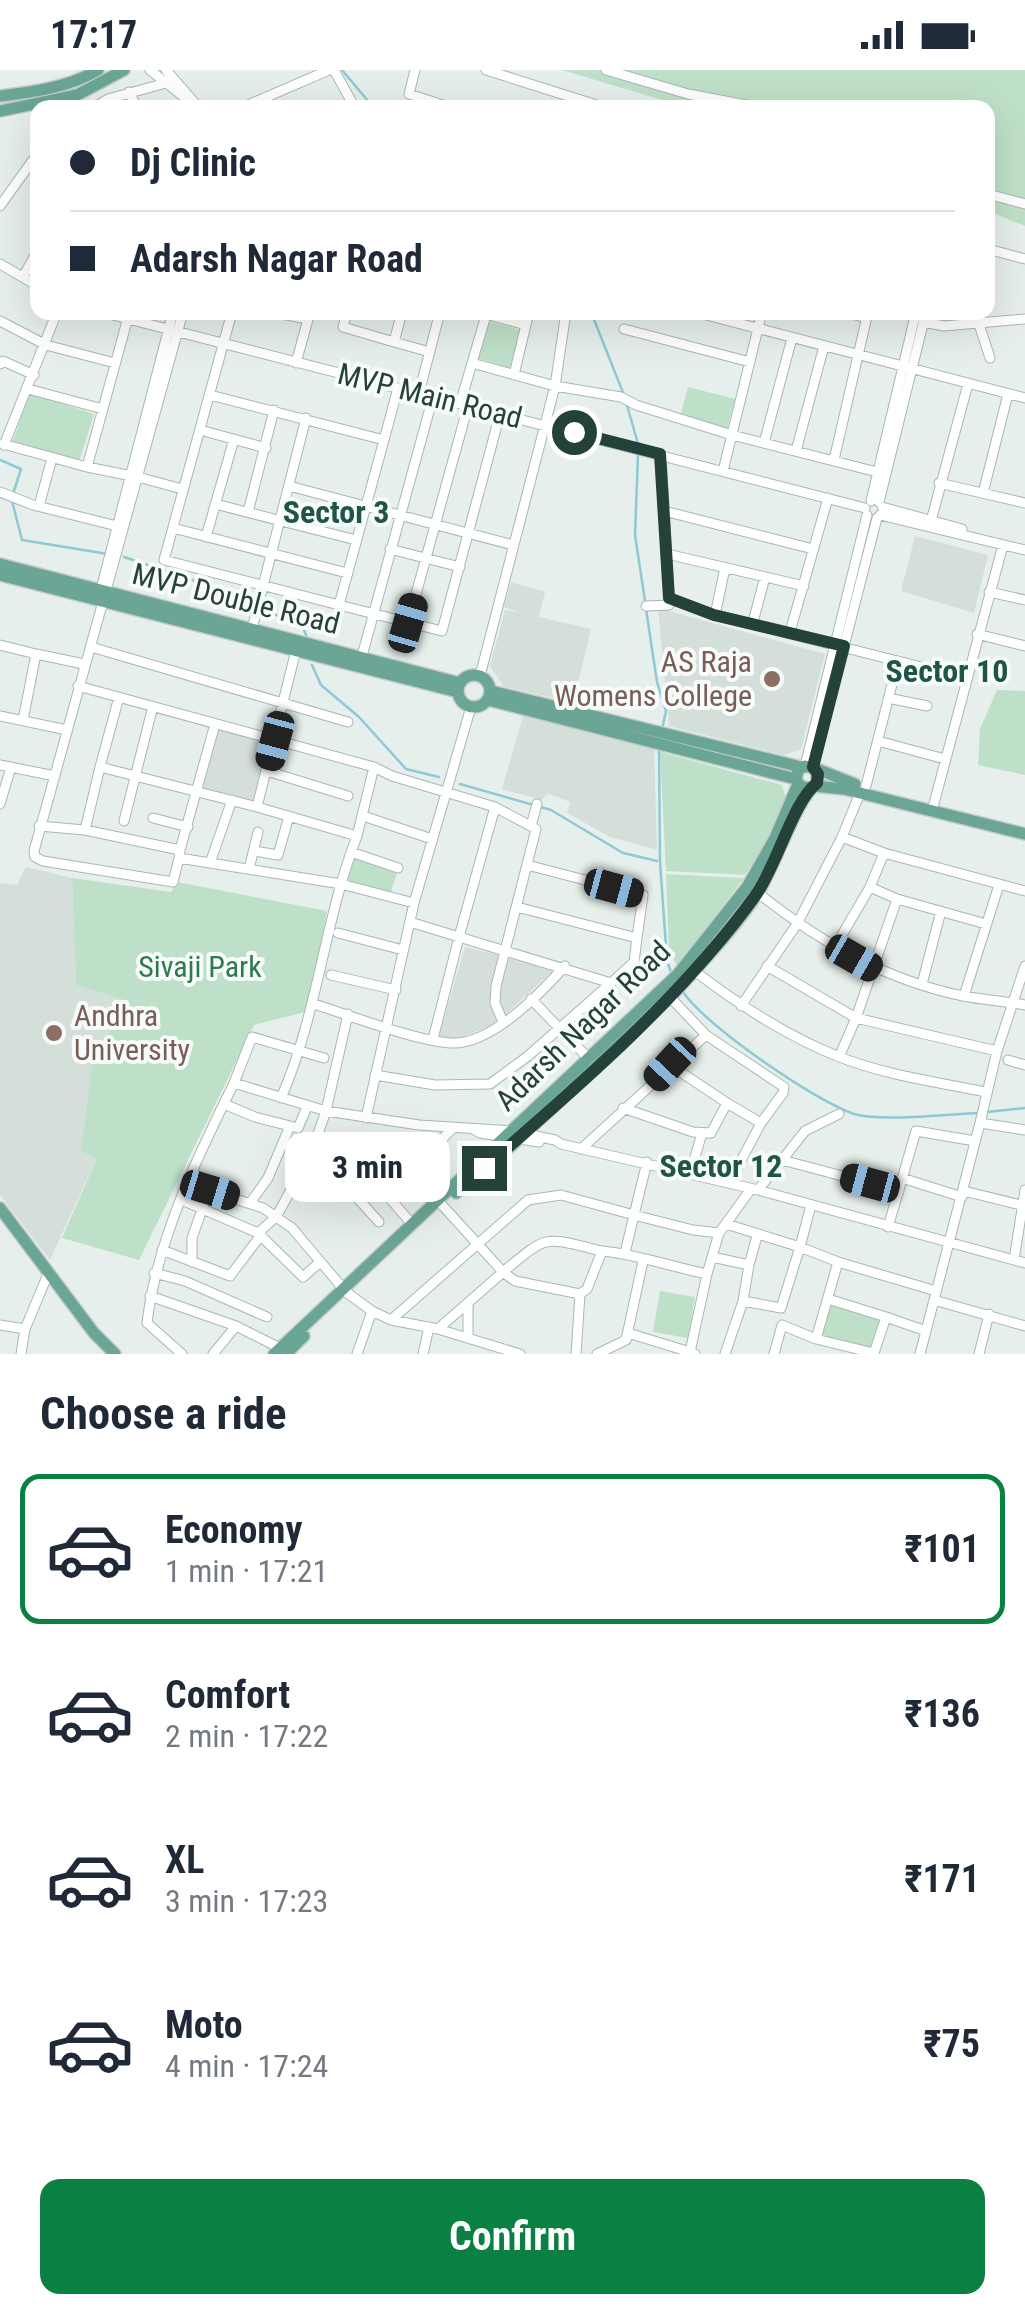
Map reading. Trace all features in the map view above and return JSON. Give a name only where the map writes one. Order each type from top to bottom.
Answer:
[{"type":"main road","points":[[0,96],[50,88],[98,70]]},
{"type":"main road","points":[[50,100],[101,85],[124,70]]},
{"type":"main road","points":[[0,111],[30,104]]},
{"type":"main road","name":"MVP Double Road","points":[[0,564],[44,581]]},
{"type":"main road","name":"MVP Double Road","points":[[0,575],[44,581],[459,688]]},
{"type":"main road","name":"MVP Double Road","points":[[103,596],[252,629],[298,645]]},
{"type":"main road","points":[[469,676],[480,676],[488,682],[489,696],[481,706],[471,708],[462,702],[459,688],[469,676]]},
{"type":"main road","points":[[489,696],[1025,834]]},
{"type":"main road","name":"Adarsh Nagar Road","points":[[344,1290],[442,1205],[686,973],[758,893],[784,843],[808,776]]},
{"type":"main road","name":"Adarsh Nagar Road","points":[[686,973],[747,887],[808,776]]},
{"type":"main road","points":[[933,808],[1025,827]]},
{"type":"main road","points":[[479,1132],[488,1153]]},
{"type":"main road","name":"Adarsh Nagar Road","points":[[283,1352],[411,1223],[488,1153],[513,1138]]},
{"type":"main road","points":[[0,1208],[46,1276],[115,1354]]},
{"type":"main road","points":[[0,1216],[106,1354]]},
{"type":"street","points":[[150,70],[188,100]]},
{"type":"street","points":[[166,70],[189,100]]},
{"type":"street","points":[[258,100],[329,70],[350,100]]},
{"type":"street","points":[[415,70],[410,94],[428,100]]},
{"type":"street","points":[[486,70],[574,100]]},
{"type":"street","points":[[606,70],[720,100]]},
{"type":"street","points":[[112,100],[166,83]]},
{"type":"street","points":[[130,92],[133,100]]},
{"type":"street","points":[[0,206],[28,165]]},
{"type":"street","points":[[995,196],[1025,204]]},
{"type":"street","points":[[995,251],[1025,259]]},
{"type":"street","points":[[0,264],[30,281]]},
{"type":"street","points":[[23,277],[30,264]]},
{"type":"street","points":[[986,320],[1025,318]]},
{"type":"street","points":[[54,320],[2,444],[182,490]]},
{"type":"street","points":[[87,468],[124,320]]},
{"type":"street","name":"MVP Main Road","points":[[131,320],[1025,548]]},
{"type":"street","points":[[103,596],[174,320]]},
{"type":"street","points":[[173,332],[179,320]]},
{"type":"street","points":[[230,320],[164,560],[442,631],[500,414]]},
{"type":"street","points":[[296,363],[308,320]]},
{"type":"street","points":[[345,320],[343,328],[430,352]]},
{"type":"street","points":[[394,342],[400,320]]},
{"type":"street","points":[[419,394],[438,320]]},
{"type":"street","points":[[408,623],[436,525],[481,320]]},
{"type":"street","points":[[506,320],[526,325]]},
{"type":"street","points":[[514,375],[528,320]]},
{"type":"street","points":[[480,676],[546,425],[565,320]]},
{"type":"street","points":[[725,320],[1025,398]]},
{"type":"street","points":[[724,470],[760,320]]},
{"type":"street","points":[[834,460],[866,320]]},
{"type":"street","points":[[808,776],[907,368],[915,320]]},
{"type":"street","points":[[874,509],[878,472],[923,320]]},
{"type":"street","points":[[931,320],[944,326],[969,320]]},
{"type":"street","points":[[978,320],[990,358]]},
{"type":"street","points":[[0,321],[46,345],[115,364]]},
{"type":"street","points":[[624,329],[750,362]]},
{"type":"street","points":[[764,443],[792,338]]},
{"type":"street","points":[[796,451],[824,346]]},
{"type":"street","points":[[0,364],[3,361],[34,375]]},
{"type":"street","points":[[472,363],[555,386],[621,397],[732,435],[878,472]]},
{"type":"street","points":[[931,521],[968,384]]},
{"type":"street","points":[[339,605],[398,388]]},
{"type":"street","points":[[28,390],[102,409]]},
{"type":"street","points":[[210,394],[384,440]]},
{"type":"street","points":[[983,494],[1008,394]]},
{"type":"street","points":[[360,661],[432,397]]},
{"type":"street","points":[[248,512],[274,410]]},
{"type":"street","points":[[252,629],[306,418]]},
{"type":"street","points":[[200,430],[266,448]]},
{"type":"street","points":[[206,537],[234,439]]},
{"type":"street","points":[[660,454],[668,594],[672,600],[714,615],[965,678]]},
{"type":"street","points":[[39,506],[52,458]]},
{"type":"street","points":[[135,477],[118,526],[91,648],[39,826],[35,857],[174,882],[216,724]]},
{"type":"street","points":[[940,483],[1025,503]]},
{"type":"street","points":[[289,486],[512,546]]},
{"type":"street","points":[[8,495],[118,526]]},
{"type":"street","points":[[790,632],[828,498]]},
{"type":"street","points":[[215,504],[356,540]]},
{"type":"street","points":[[874,509],[1025,548]]},
{"type":"street","points":[[664,511],[813,549]]},
{"type":"street","points":[[173,528],[347,572]]},
{"type":"street","points":[[933,808],[1002,545]]},
{"type":"street","points":[[390,549],[460,567]]},
{"type":"street","points":[[667,554],[804,586]]},
{"type":"street","points":[[714,615],[725,568]]},
{"type":"street","points":[[754,622],[765,577]]},
{"type":"street","points":[[989,592],[1025,600]]},
{"type":"street","points":[[646,606],[669,604],[672,600]]},
{"type":"street","points":[[977,634],[1025,646]]},
{"type":"street","points":[[0,644],[84,664]]},
{"type":"street","points":[[257,807],[298,645]]},
{"type":"street","points":[[91,648],[348,722]]},
{"type":"street","points":[[22,720],[36,654]]},
{"type":"street","points":[[741,1006],[797,924],[842,837],[863,790],[898,662]]},
{"type":"street","points":[[78,686],[374,767],[495,807],[536,830],[504,950],[495,1004],[504,1022]]},
{"type":"street","points":[[86,830],[119,697]]},
{"type":"street","points":[[888,698],[927,706]]},
{"type":"street","points":[[124,821],[154,706]]},
{"type":"street","points":[[366,1118],[414,903],[471,708]]},
{"type":"street","points":[[0,716],[67,730]]},
{"type":"street","points":[[878,740],[944,759]]},
{"type":"street","points":[[0,804],[6,766],[55,776]]},
{"type":"street","points":[[100,767],[357,836]]},
{"type":"street","points":[[281,1098],[314,1004],[374,767]]},
{"type":"street","points":[[266,771],[348,796]]},
{"type":"street","points":[[210,863],[232,800]]},
{"type":"street","points":[[530,826],[537,804]]},
{"type":"street","points":[[433,1039],[495,807]]},
{"type":"street","points":[[254,850],[278,855],[289,816]]},
{"type":"street","points":[[362,816],[432,839]]},
{"type":"street","points":[[154,818],[188,827]]},
{"type":"street","points":[[39,826],[86,830],[210,863],[342,884],[414,903]]},
{"type":"street","points":[[249,868],[258,832]]},
{"type":"street","points":[[842,837],[884,853],[1025,892]]},
{"type":"street","points":[[350,852],[398,868]]},
{"type":"street","points":[[835,947],[870,887],[884,853]]},
{"type":"street","points":[[375,1075],[435,1085],[490,1084],[634,962],[643,895],[527,865]]},
{"type":"street","points":[[964,996],[1000,885]]},
{"type":"street","points":[[870,887],[896,899],[986,924]]},
{"type":"street","points":[[758,893],[797,924],[873,969],[964,996],[1025,1005]]},
{"type":"street","points":[[839,1057],[896,899]]},
{"type":"street","points":[[517,906],[637,938]]},
{"type":"street","points":[[922,984],[941,911]]},
{"type":"street","points":[[410,922],[611,983]]},
{"type":"street","points":[[338,933],[403,950]]},
{"type":"street","points":[[314,1004],[453,1044],[488,1034],[543,990],[565,966]]},
{"type":"street","points":[[766,966],[856,1018],[997,1051]]},
{"type":"street","points":[[920,1354],[997,1051],[1025,966]]},
{"type":"street","points":[[686,973],[839,1057],[986,1095]]},
{"type":"street","points":[[331,975],[396,990]]},
{"type":"street","points":[[668,992],[706,1035],[784,1088],[730,1184]]},
{"type":"street","points":[[531,999],[592,1063]]},
{"type":"street","points":[[162,1250],[230,1276],[276,1217],[312,1154],[348,1014]]},
{"type":"street","points":[[581,1148],[706,1035]]},
{"type":"street","points":[[182,1354],[147,1323],[154,1273],[252,1038],[324,1058]]},
{"type":"street","points":[[1008,1060],[1025,1065]]},
{"type":"street","points":[[670,1064],[761,1124]]},
{"type":"street","points":[[234,1083],[326,1111],[561,1144]]},
{"type":"street","points":[[623,1108],[710,1134],[728,1103]]},
{"type":"street","points":[[224,1104],[255,1118],[298,1128],[307,1107]]},
{"type":"street","points":[[628,1333],[693,1353],[707,1274],[723,1228],[805,1131],[839,1114]]},
{"type":"street","points":[[981,1120],[1025,1130]]},
{"type":"street","points":[[250,1203],[268,1178],[290,1126]]},
{"type":"street","points":[[411,1223],[387,1195],[453,1128]]},
{"type":"street","points":[[888,1227],[916,1131],[974,1141]]},
{"type":"street","points":[[690,1174],[702,1133]]},
{"type":"street","points":[[513,1138],[542,1143]]},
{"type":"street","points":[[513,1138],[646,1162],[1020,1262],[1025,1190]]},
{"type":"street","points":[[312,1154],[332,1170],[379,1222]]},
{"type":"street","points":[[782,1160],[899,1191]]},
{"type":"street","points":[[625,1253],[646,1162]]},
{"type":"street","points":[[902,1178],[1024,1206]]},
{"type":"street","points":[[189,1184],[250,1203],[292,1228],[344,1290],[372,1312],[520,1354]]},
{"type":"street","points":[[192,1262],[192,1238],[210,1190]]},
{"type":"street","points":[[390,1320],[528,1200],[561,1195],[692,1230],[723,1228],[800,1247],[1025,1326]]},
{"type":"street","points":[[182,1200],[260,1234],[303,1276],[319,1263]]},
{"type":"street","points":[[442,1205],[514,1281],[580,1294],[587,1289],[602,1250]]},
{"type":"street","points":[[774,1354],[782,1325],[781,1308],[810,1205]]},
{"type":"street","points":[[725,1354],[757,1236]]},
{"type":"street","points":[[423,1354],[434,1328],[540,1241],[557,1240],[625,1253],[644,1261],[707,1274]]},
{"type":"street","points":[[712,1256],[750,1265]]},
{"type":"street","points":[[597,1354],[626,1340],[644,1261]]},
{"type":"street","points":[[816,1339],[838,1262]]},
{"type":"street","points":[[154,1273],[185,1281],[267,1316]]},
{"type":"street","points":[[22,1354],[25,1329],[46,1276]]},
{"type":"street","points":[[576,1354],[580,1294]]},
{"type":"street","points":[[150,1296],[236,1326],[283,1352]]},
{"type":"street","points":[[828,1298],[926,1331]]},
{"type":"street","points":[[742,1301],[781,1308]]},
{"type":"street","points":[[468,1303],[468,1338]]},
{"type":"street","points":[[357,1354],[372,1312]]},
{"type":"street","points":[[979,1354],[988,1314]]},
{"type":"street","points":[[782,1325],[816,1339],[874,1354],[886,1317]]},
{"type":"street","points":[[0,1325],[25,1329]]},
{"type":"street","points":[[214,1354],[236,1326]]},
{"type":"shaded area","points":[[915,536],[988,555],[974,613],[901,591]]},
{"type":"shaded area","points":[[511,582],[545,592],[539,617],[591,629],[573,703],[503,686],[490,666],[505,610],[519,612],[504,607]]},
{"type":"shaded area","points":[[658,608],[825,654],[801,749],[784,755],[669,726]]},
{"type":"shaded area","points":[[523,716],[654,746],[657,850],[610,837],[567,813],[570,802],[547,793],[542,800],[502,789]]},
{"type":"shaded area","points":[[216,728],[271,743],[256,802],[201,787]]},
{"type":"shaded area","name":"Andhra University","points":[[26,867],[72,878],[76,985],[125,1000],[92,1067],[97,1157],[50,1260],[0,1195],[0,883],[17,885]]},
{"type":"shaded area","points":[[465,947],[556,968],[495,1024],[457,1039],[439,1036]]},
{"type":"green space","points":[[562,70],[1025,70],[1025,226],[995,214],[995,100],[663,100]]},
{"type":"green space","points":[[487,321],[521,330],[510,368],[477,358]]},
{"type":"green space","points":[[688,387],[735,399],[727,429],[680,417]]},
{"type":"green space","points":[[29,393],[94,414],[79,462],[13,441]]},
{"type":"green space","points":[[997,690],[1025,691],[1025,775],[978,765],[980,729]]},
{"type":"green space","points":[[660,752],[782,785],[788,806],[745,875],[666,871]]},
{"type":"green space","points":[[355,856],[398,870],[391,892],[347,883]]},
{"type":"green space","points":[[666,874],[744,878],[677,966],[669,950]]},
{"type":"green space","name":"Sivaji Park","points":[[72,878],[171,892],[177,882],[327,911],[309,1011],[254,1025],[139,1260],[62,1238],[97,1158],[81,1151],[92,1067],[125,1000],[76,985]]},
{"type":"green space","points":[[660,1291],[695,1297],[688,1338],[653,1332]]},
{"type":"green space","points":[[831,1303],[882,1318],[872,1351],[822,1336]]},
{"type":"waterway","points":[[342,70],[367,100]]},
{"type":"waterway","points":[[594,320],[624,395]]},
{"type":"waterway","points":[[626,402],[639,447]]},
{"type":"waterway","points":[[638,455],[635,535],[645,601]]},
{"type":"waterway","points":[[0,460],[21,469],[13,494]]},
{"type":"waterway","points":[[12,501],[22,540],[108,554]]},
{"type":"waterway","points":[[124,557],[204,584],[248,604]]},
{"type":"waterway","points":[[646,609],[657,682],[666,711],[662,729]]},
{"type":"waterway","points":[[265,610],[303,627],[307,638]]},
{"type":"waterway","points":[[312,665],[321,685],[359,717],[406,769],[439,777]]},
{"type":"waterway","points":[[659,747],[660,862],[671,972]]},
{"type":"waterway","points":[[460,784],[551,810],[623,853],[657,861]]},
{"type":"waterway","points":[[683,992],[714,1024],[762,1061],[854,1114],[898,1117],[979,1113]]},
{"type":"waterway","points":[[987,1112],[1025,1108]]},
{"type":"place","name":"AS Raja Womens College","points":[[772,679]]},
{"type":"place","name":"Andhra University","points":[[54,1033]]},
{"type":"district","name":"Sector 3","points":[[336,512]]},
{"type":"district","name":"Sector 10","points":[[947,671]]},
{"type":"district","name":"Sector 12","points":[[721,1166]]},
{"type":"route","points":[[484,1168],[674,993],[758,893],[808,788],[817,783],[817,770],[813,767],[817,746],[844,646],[714,615],[669,598],[660,454],[574,432]]}]
